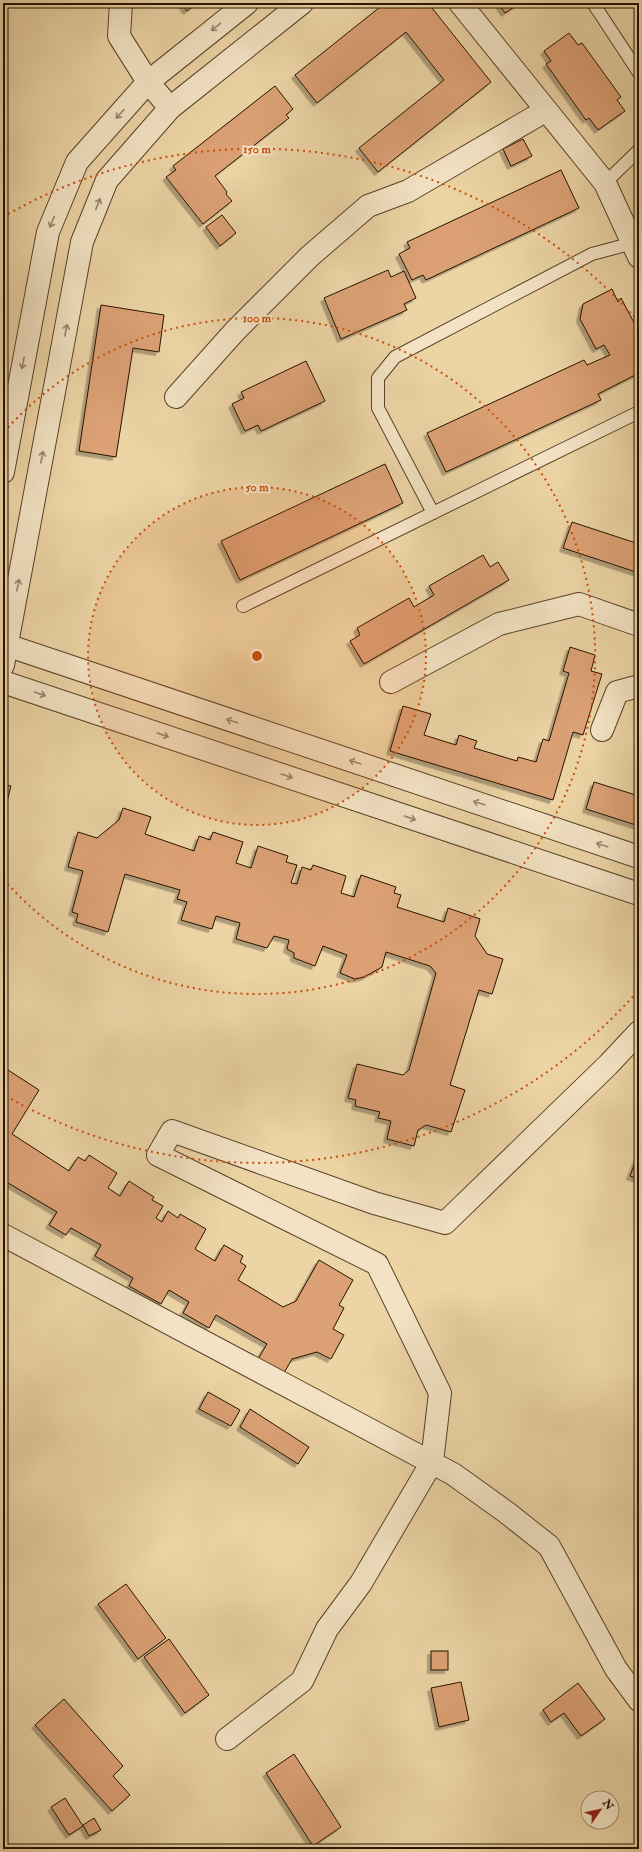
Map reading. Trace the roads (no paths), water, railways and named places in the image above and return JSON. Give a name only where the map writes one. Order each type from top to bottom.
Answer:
[{"type":"street","points":[[121,3],[119,36],[148,82],[170,108]]},
{"type":"street","points":[[3,472],[48,232],[76,162],[148,82],[247,3]]},
{"type":"street","points":[[302,3],[170,108],[107,180],[82,242],[4,652],[639,857]]},
{"type":"street","points":[[460,3],[605,183],[636,250]]},
{"type":"street","points":[[176,397],[235,331],[304,261],[368,206],[408,191],[546,111]]},
{"type":"street","points":[[391,682],[499,624],[579,604],[639,625]]},
{"type":"street","points":[[3,682],[639,894]]},
{"type":"street","points":[[602,730],[617,692],[639,686]]},
{"type":"street","points":[[227,1739],[302,1681],[327,1629],[360,1583],[432,1462],[440,1393],[377,1264],[158,1155],[172,1131],[374,1203],[446,1223],[608,1065],[639,1032]]},
{"type":"street","points":[[3,1235],[432,1462],[453,1474],[506,1512],[549,1546],[616,1669],[639,1700]]},
{"type":"lane","points":[[593,3],[639,73]]},
{"type":"lane","points":[[605,183],[639,150]]},
{"type":"lane","points":[[433,513],[378,408],[378,378],[395,357],[592,254],[636,250]]},
{"type":"lane","points":[[243,606],[639,412]]}]
